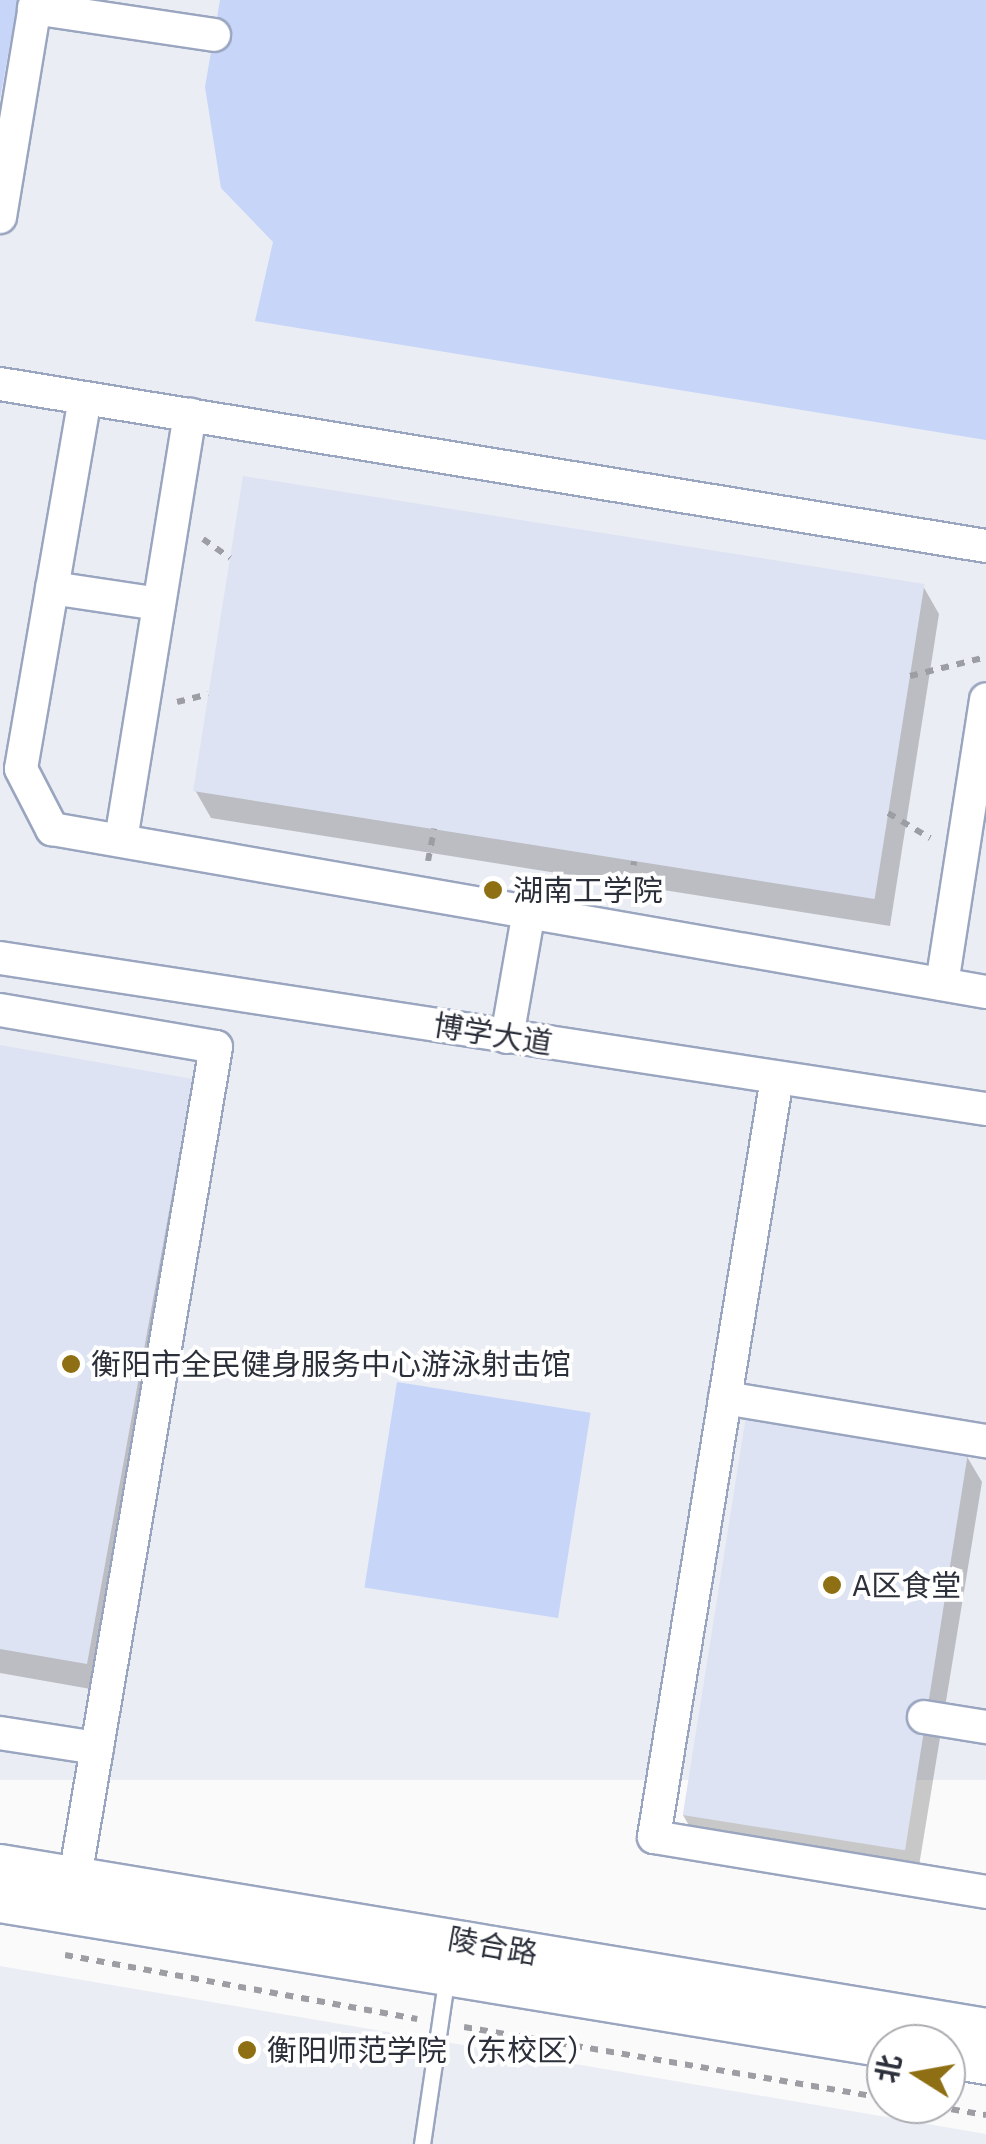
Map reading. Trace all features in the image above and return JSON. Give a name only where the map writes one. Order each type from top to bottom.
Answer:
[{"type":"street","points":[[0,217],[3,176],[35,4],[214,36]]},
{"type":"street","points":[[0,384],[986,546]]},
{"type":"street","points":[[85,398],[20,769],[52,830],[986,992]]},
{"type":"street","points":[[122,840],[190,416]]},
{"type":"street","points":[[52,588],[159,604]]},
{"type":"street","points":[[942,984],[982,754],[986,699]]},
{"type":"street","points":[[507,1036],[529,910]]},
{"type":"street","name":"博学大道","points":[[0,958],[986,1110]]},
{"type":"street","points":[[72,1894],[223,994]]},
{"type":"street","points":[[0,1010],[216,1046]]},
{"type":"street","points":[[777,1078],[654,1837],[986,1892]]},
{"type":"street","points":[[725,1398],[986,1441]]},
{"type":"street","points":[[924,1717],[986,1727]]},
{"type":"street","points":[[0,1733],[98,1748]]},
{"type":"street","name":"陵合路","points":[[0,1865],[72,1894],[451,1957],[986,2030]]},
{"type":"street","name":"陵合路","points":[[0,1902],[72,1894]]},
{"type":"street","name":"陵合路","points":[[451,1957],[866,2043]]},
{"type":"lane","points":[[422,2144],[451,1957]]},
{"type":"path","points":[[910,676],[986,657]]},
{"type":"path","points":[[888,814],[962,856]]},
{"type":"shaded area","name":"湖南工学院","points":[[0,0],[986,0],[986,1780],[0,1780]]},
{"type":"shaded area","points":[[0,0],[18,0],[0,99]]},
{"type":"shaded area","points":[[220,0],[986,0],[986,440],[255,321],[273,242],[221,188],[205,87]]},
{"type":"shaded area","points":[[397,1382],[591,1413],[558,1618],[364,1587]]},
{"type":"shaded area","name":"衡阳师范学院（东校区）","points":[[0,1966],[866,2114],[866,2124],[927,2124],[986,2134],[986,2144],[0,2144]]},
{"type":"building","points":[[243,476],[925,584],[875,899],[193,791]]},
{"type":"building","name":"衡阳市全民健身服务中心游泳射击馆","points":[[0,1045],[193,1079],[87,1664],[0,1649]]},
{"type":"building","name":"A区食堂","points":[[746,1416],[968,1451],[905,1850],[683,1815]]},
{"type":"place","name":"湖南工学院","points":[[493,890]]},
{"type":"place","name":"衡阳市全民健身服务中心游泳射击馆","points":[[71,1364]]},
{"type":"place","name":"A区食堂","points":[[832,1585]]},
{"type":"place","name":"衡阳师范学院（东校区）","points":[[247,2050]]}]
